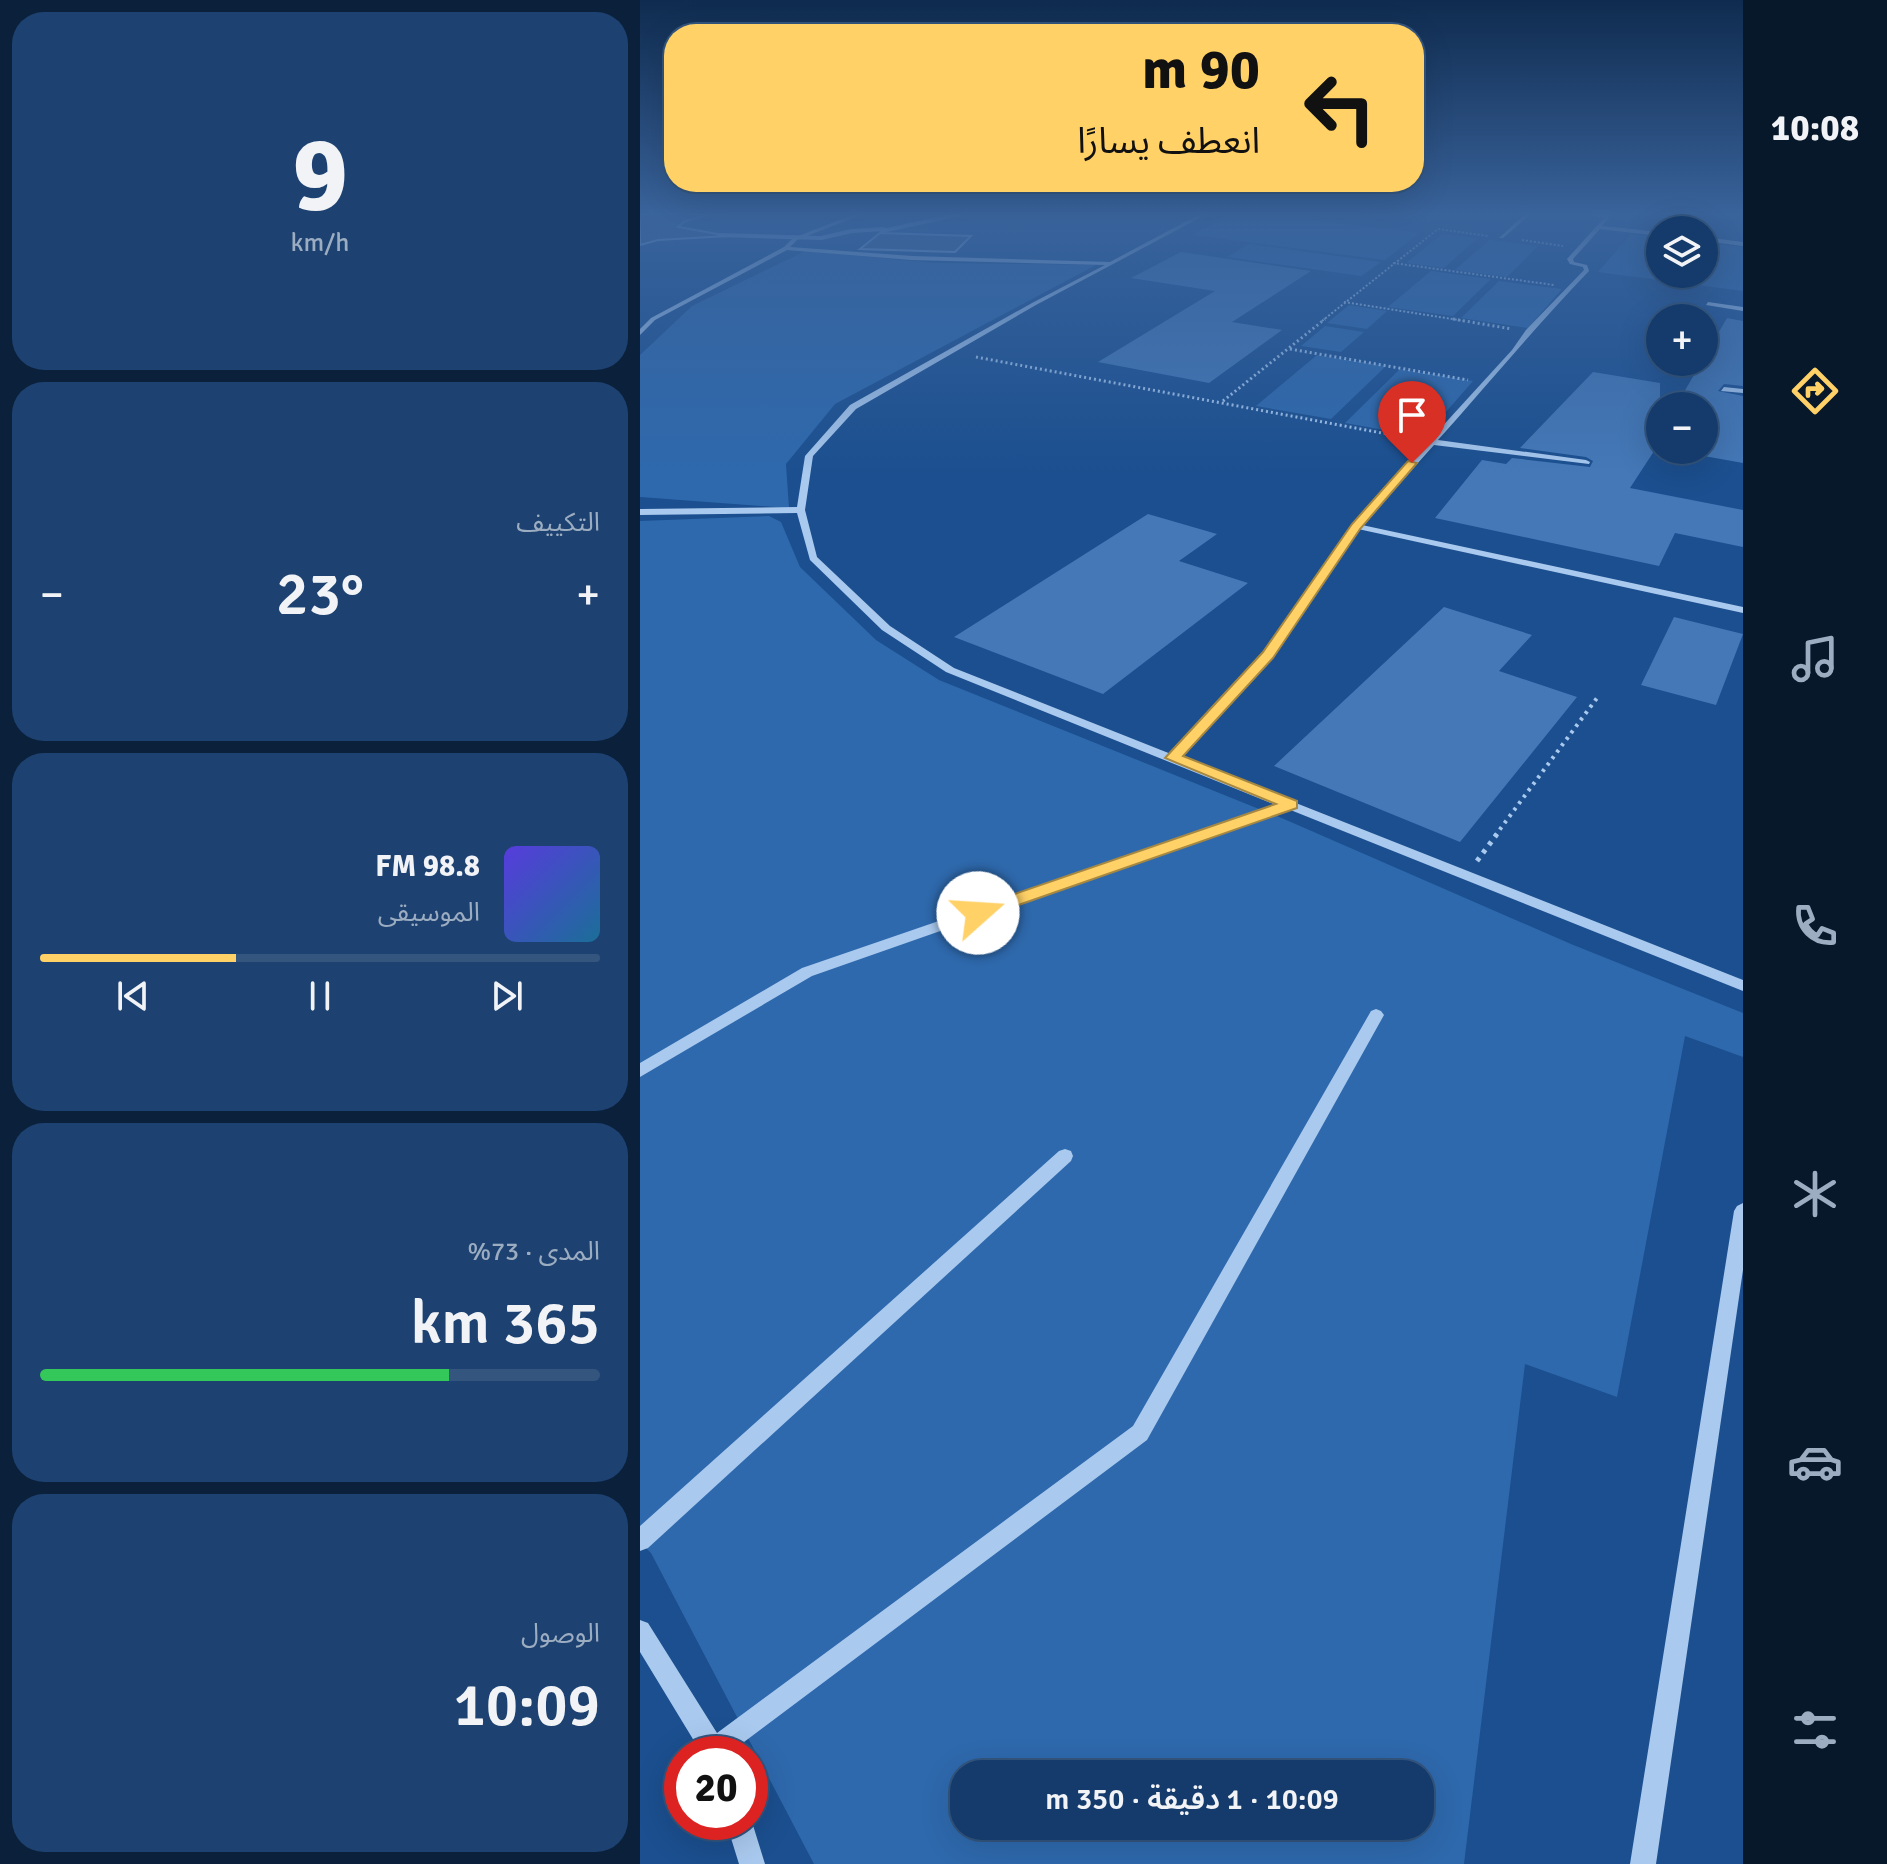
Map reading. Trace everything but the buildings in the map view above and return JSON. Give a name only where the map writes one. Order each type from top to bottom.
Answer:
[{"type":"street","points":[[640,333],[653,319],[687,301]]},
{"type":"street","points":[[1042,301],[853,407],[809,456],[801,510],[813,558],[886,628],[950,670],[1743,986]]},
{"type":"street","points":[[1173,758],[1268,655],[1356,526],[1557,301]]},
{"type":"street","points":[[1718,305],[1743,309]]},
{"type":"street","points":[[1724,389],[1743,391]]},
{"type":"street","points":[[1431,442],[1586,462]]},
{"type":"street","points":[[640,512],[801,510]]},
{"type":"street","points":[[1356,526],[1743,610]]},
{"type":"street","points":[[641,1069],[807,972],[1291,804]]},
{"type":"street","points":[[735,1736],[1140,1433],[1376,1015]]},
{"type":"street","points":[[640,1540],[1065,1156]]},
{"type":"street","points":[[1643,1864],[1743,1211]]},
{"type":"street","points":[[640,1631],[706,1736]]},
{"type":"street","points":[[745,1840],[752,1864]]},
{"type":"path","points":[[1222,402],[1290,349],[1343,302],[1528,331]]},
{"type":"path","points":[[1290,349],[1485,383]]},
{"type":"path","points":[[947,352],[1431,442]]},
{"type":"path","points":[[1466,876],[1597,698]]},
{"type":"shaded area","points":[[702,301],[1028,301],[835,404],[786,464],[789,508],[640,497],[640,355],[692,306]]},
{"type":"shaded area","points":[[1395,301],[1468,301],[1453,316],[1388,307]]},
{"type":"shaded area","points":[[1478,301],[1552,301],[1528,328],[1461,318]]},
{"type":"shaded area","points":[[1349,305],[1387,311],[1367,329],[1327,323]]},
{"type":"shaded area","points":[[1325,326],[1364,332],[1341,352],[1301,346]]},
{"type":"shaded area","points":[[1317,355],[1386,366],[1331,419],[1256,406]]},
{"type":"shaded area","points":[[1400,369],[1473,381],[1424,437],[1345,423]]},
{"type":"shaded area","points":[[769,516],[781,522],[800,567],[876,640],[939,680],[1284,819],[1571,944],[1743,1013],[1743,1057],[1685,1036],[1617,1397],[1525,1364],[1464,1864],[814,1864],[768,1776],[768,1736],[747,1736],[651,1553],[640,1542],[640,521]]},
{"type":"route","points":[[978,913],[1291,804],[1173,758],[1268,655],[1356,526],[1412,463]]}]
